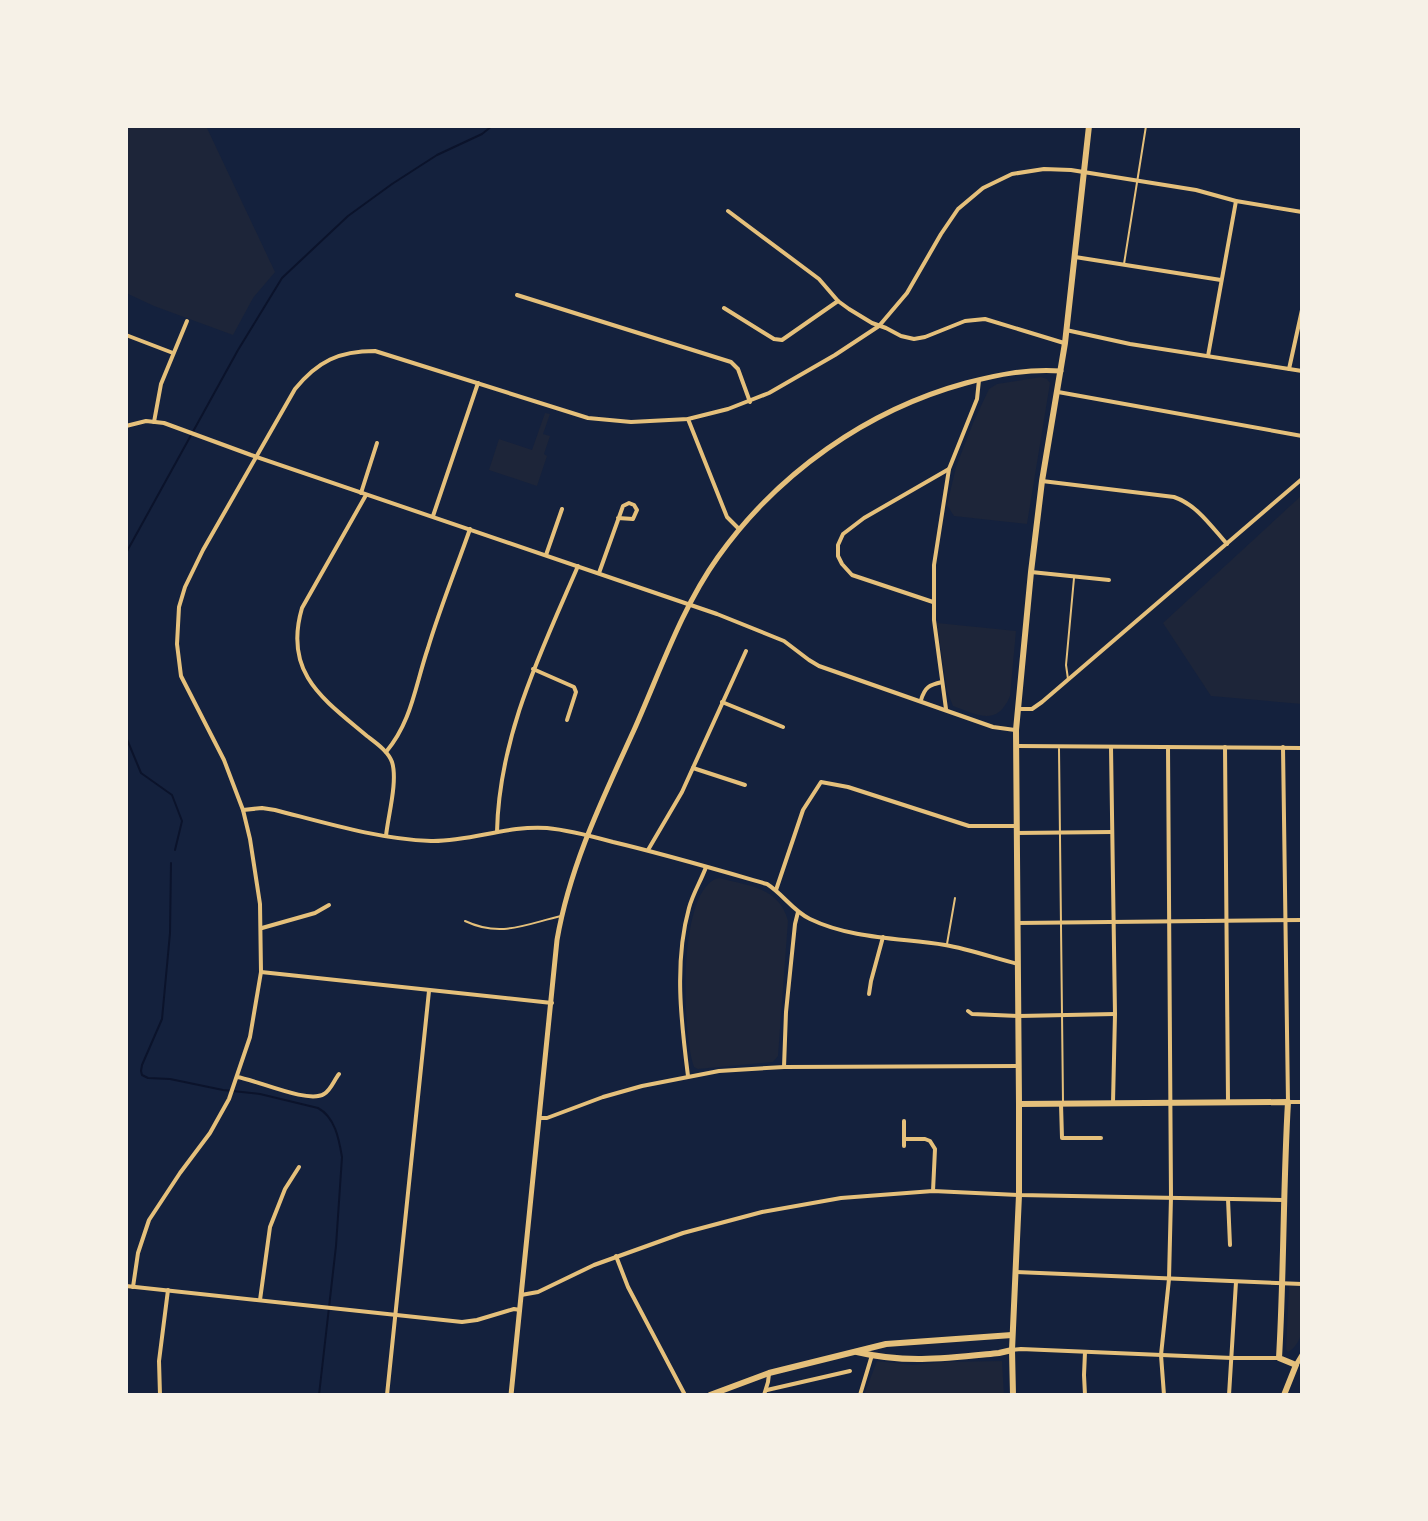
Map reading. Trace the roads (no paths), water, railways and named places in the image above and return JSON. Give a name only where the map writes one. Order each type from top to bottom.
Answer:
[{"type":"main road","points":[[1013,1395],[1012,1335],[1019,1195],[1016,730],[1031,572],[1042,481],[1065,343],[1089,126]]},
{"type":"main road","points":[[1019,1104],[1288,1102],[1279,1358],[1296,1365],[1284,1395]]},
{"type":"main road","points":[[710,1395],[769,1373],[873,1347],[1012,1335]]},
{"type":"main road","points":[[856,1352],[918,1360],[1012,1350]]},
{"type":"street","points":[[133,1287],[138,1253],[149,1220],[210,1133],[229,1099],[250,1037],[261,972],[262,928],[256,871],[243,810],[224,760],[181,676],[177,627],[179,607],[193,569],[305,376],[330,359],[375,351],[588,418],[631,422],[688,419],[750,402],[798,377],[879,326],[907,293],[948,222],[970,197],[1012,174],[1044,169],[1083,171],[1302,212]]},
{"type":"street","points":[[1208,356],[1236,201]]},
{"type":"street","points":[[728,211],[819,279],[838,301],[860,316],[901,336],[914,339],[925,337],[965,321],[985,319],[1065,343]]},
{"type":"street","points":[[1075,257],[1221,280]]},
{"type":"street","points":[[517,295],[731,362],[738,369],[750,402]]},
{"type":"street","points":[[724,308],[774,339],[782,340],[838,301]]},
{"type":"street","points":[[1289,369],[1302,310]]},
{"type":"street","points":[[154,422],[159,392],[187,321]]},
{"type":"street","points":[[1066,330],[1130,344],[1302,371]]},
{"type":"street","points":[[126,335],[173,353]]},
{"type":"street","points":[[511,1395],[561,916],[587,835],[689,604],[739,529],[771,495],[839,440],[910,402],[952,387],[1029,370],[1061,371]]},
{"type":"street","points":[[946,709],[933,602],[934,565],[949,469],[977,399],[979,380]]},
{"type":"street","points":[[433,516],[478,383]]},
{"type":"street","points":[[1058,392],[1302,436]]},
{"type":"street","points":[[688,419],[727,517],[739,529]]},
{"type":"street","points":[[126,426],[164,423],[200,435],[363,494],[689,604],[784,641],[819,666],[993,727],[1016,730]]},
{"type":"street","points":[[377,443],[363,494],[302,608],[297,626],[303,670],[316,692],[386,752],[393,764],[386,836]]},
{"type":"street","points":[[933,602],[852,575],[838,556],[838,545],[843,534],[864,518],[949,469]]},
{"type":"street","points":[[1018,709],[1032,709],[1068,681],[1302,479]]},
{"type":"street","points":[[1042,481],[1186,501],[1227,544]]},
{"type":"street","points":[[599,573],[618,518],[623,506],[629,503],[637,510],[633,519],[618,518]]},
{"type":"street","points":[[546,555],[562,509]]},
{"type":"street","points":[[386,752],[408,717],[427,648],[470,529]]},
{"type":"street","points":[[497,832],[503,769],[518,708],[578,566]]},
{"type":"street","points":[[1031,572],[1109,580]]},
{"type":"street","points":[[648,850],[682,792],[746,651]]},
{"type":"street","points":[[533,669],[574,687],[576,692],[567,720]]},
{"type":"street","points":[[921,700],[928,685],[942,682]]},
{"type":"street","points":[[722,702],[783,727]]},
{"type":"street","points":[[1017,746],[1302,748]]},
{"type":"street","points":[[1111,747],[1115,1014],[1113,1103]]},
{"type":"street","points":[[1164,1395],[1161,1355],[1169,1279],[1171,1197],[1168,747]]},
{"type":"street","points":[[1225,747],[1228,1101]]},
{"type":"street","points":[[1283,747],[1288,1102],[1302,1102]]},
{"type":"street","points":[[693,768],[745,785]]},
{"type":"street","points":[[776,890],[803,810],[821,782],[848,787],[969,826],[1112,832]]},
{"type":"street","points":[[243,810],[275,810],[386,836],[431,841],[546,828],[587,835],[767,884],[798,912],[821,924],[851,932],[947,945],[1018,964]]},
{"type":"street","points":[[688,1076],[680,971],[689,908],[706,866]]},
{"type":"street","points":[[262,928],[315,913],[329,905]]},
{"type":"street","points":[[784,1067],[786,1012],[798,912]]},
{"type":"street","points":[[1017,923],[1302,920]]},
{"type":"street","points":[[869,994],[883,937]]},
{"type":"street","points":[[261,972],[552,1003]]},
{"type":"street","points":[[387,1395],[429,991]]},
{"type":"street","points":[[968,1011],[972,1014],[1019,1016],[1115,1014]]},
{"type":"street","points":[[539,1118],[642,1086],[719,1071],[784,1067],[1019,1066]]},
{"type":"street","points":[[237,1077],[291,1093],[317,1097],[330,1090],[339,1074]]},
{"type":"street","points":[[1062,1104],[1062,1138],[1101,1138]]},
{"type":"street","points":[[904,1121],[904,1146]]},
{"type":"street","points":[[904,1139],[925,1139],[933,1145],[933,1191]]},
{"type":"street","points":[[260,1300],[270,1227],[285,1189],[299,1167]]},
{"type":"street","points":[[521,1295],[538,1292],[616,1256],[683,1233],[762,1212],[841,1198],[933,1191],[1283,1200]]},
{"type":"street","points":[[1228,1199],[1230,1245]]},
{"type":"street","points":[[616,1256],[628,1287],[685,1395]]},
{"type":"street","points":[[1015,1272],[1302,1284]]},
{"type":"street","points":[[1229,1395],[1236,1280]]},
{"type":"street","points":[[126,1286],[462,1322],[520,1310]]},
{"type":"street","points":[[160,1395],[159,1361],[168,1290]]},
{"type":"street","points":[[860,1395],[873,1347]]},
{"type":"street","points":[[1012,1350],[1279,1358]]},
{"type":"street","points":[[1085,1352],[1085,1395]]},
{"type":"street","points":[[1296,1365],[1302,1355]]},
{"type":"street","points":[[769,1373],[766,1392],[850,1371]]},
{"type":"lane","points":[[1123,266],[1146,126]]},
{"type":"lane","points":[[1068,681],[1066,665],[1075,576]]},
{"type":"lane","points":[[1059,746],[1062,1104]]},
{"type":"lane","points":[[947,945],[955,898]]},
{"type":"lane","points":[[465,921],[478,927],[515,928],[561,916]]},
{"type":"waterway","points":[[126,553],[238,350],[282,278],[348,216],[392,184],[437,155],[482,134],[492,126]]},
{"type":"waterway","points":[[126,737],[141,773],[172,795],[182,821],[175,850]]},
{"type":"waterway","points":[[171,863],[170,933],[162,1019],[142,1065],[142,1075],[260,1094],[318,1108],[328,1117],[338,1136],[342,1157],[336,1246],[319,1395]]}]
